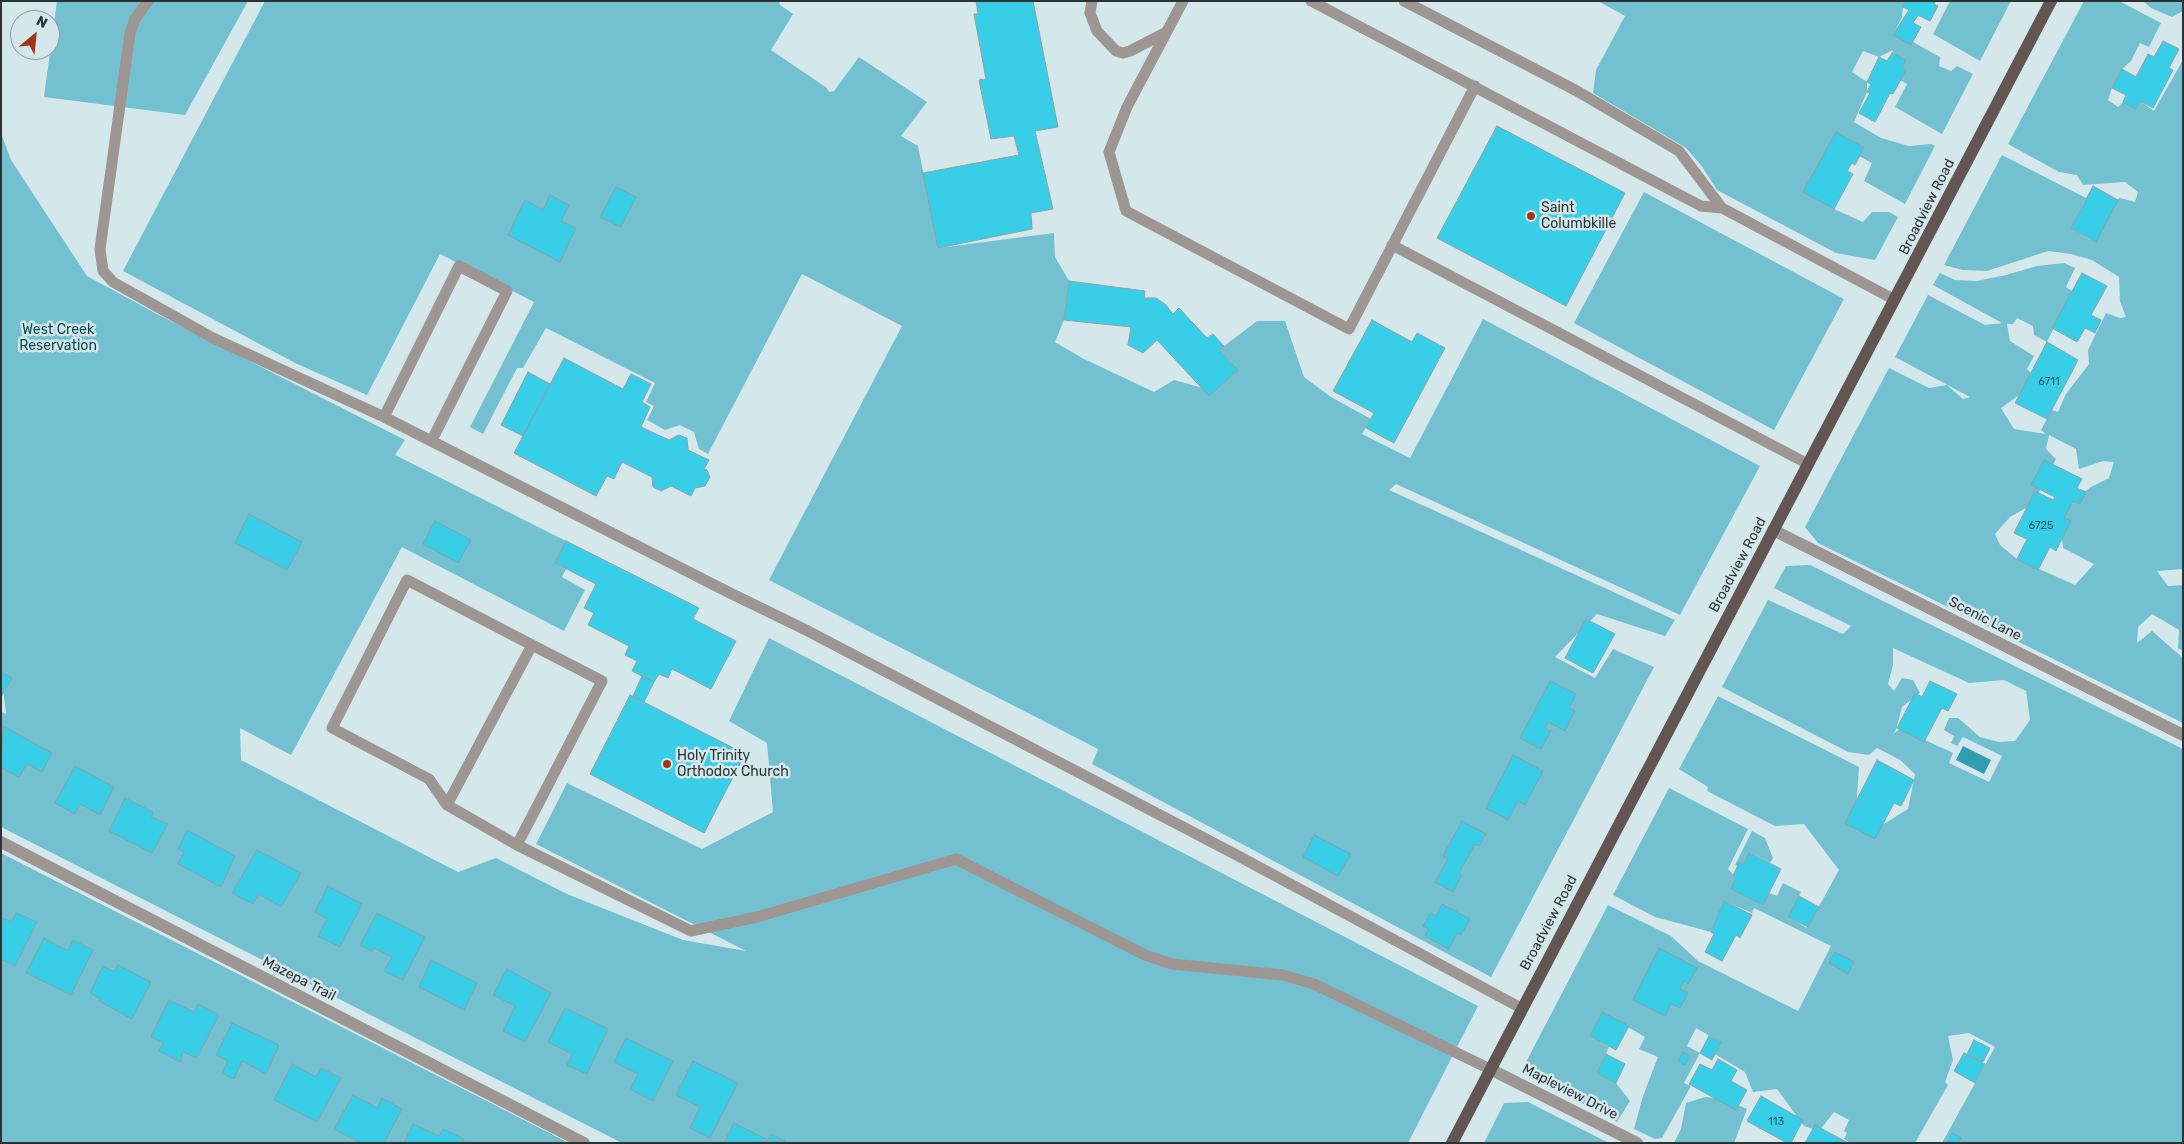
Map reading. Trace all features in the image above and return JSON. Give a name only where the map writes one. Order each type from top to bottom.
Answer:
[{"type":"main road","name":"Broadview Road","points":[[1452,1143],[1521,1008],[2051,1]]},
{"type":"street","name":"Scenic Lane","points":[[1773,530],[2183,736]]},
{"type":"street","name":"Mazepa Trail","points":[[1,842],[584,1143]]},
{"type":"street","name":"Mapleview Drive","points":[[1490,1069],[1637,1143]]},
{"type":"lane","points":[[148,1],[135,19],[130,33],[100,249],[104,271],[113,282],[213,338],[432,440],[728,592],[808,630],[1233,853],[1521,1008]]},
{"type":"lane","points":[[1092,1],[1090,14],[1097,31],[1116,51],[1123,53],[1130,51],[1165,32]]},
{"type":"lane","points":[[1183,1],[1127,106],[1109,152],[1126,211],[1349,329],[1475,86]]},
{"type":"lane","points":[[1311,1],[1701,206],[1722,208],[1894,300]]},
{"type":"lane","points":[[1404,1],[1577,91],[1680,151],[1722,208]]},
{"type":"lane","points":[[1392,245],[1808,464]]},
{"type":"lane","points":[[384,417],[459,266],[507,291],[432,440]]},
{"type":"lane","points":[[517,845],[602,681],[407,580],[332,728],[429,779],[447,805],[517,845],[691,931],[757,918],[956,859],[1144,954],[1172,964],[1283,975],[1314,984],[1490,1069]]},
{"type":"lane","points":[[447,805],[532,646]]},
{"type":"green space","points":[[57,1],[248,1],[185,115],[44,97],[49,60],[60,60],[60,10],[56,10]]},
{"type":"green space","points":[[265,1],[779,1],[780,5],[793,14],[771,50],[827,88],[829,92],[834,91],[859,57],[927,102],[901,136],[918,146],[938,248],[1054,233],[1055,257],[1069,281],[1064,320],[1055,342],[1082,358],[1154,392],[1174,380],[1214,391],[1238,370],[1219,350],[1257,321],[1285,321],[1304,377],[1331,397],[1371,419],[1362,434],[1410,458],[1483,319],[1760,466],[1680,615],[1396,484],[1389,490],[1675,620],[1665,636],[1597,614],[1555,657],[1595,678],[1613,649],[1654,667],[1491,977],[1092,764],[1098,749],[769,580],[902,326],[802,274],[708,454],[699,449],[694,432],[680,425],[665,430],[647,420],[654,406],[646,402],[655,383],[546,328],[523,368],[517,368],[483,434],[470,427],[534,302],[440,254],[367,395],[295,363],[123,271]]},
{"type":"green space","points":[[1598,1],[1906,1],[1902,17],[1893,35],[1913,42],[1940,57],[1939,66],[1951,71],[1957,66],[1973,74],[1942,134],[1895,107],[1907,84],[1900,80],[1906,70],[1902,67],[1905,60],[1892,53],[1893,50],[1879,57],[1863,51],[1852,72],[1867,82],[1867,92],[1854,122],[1881,138],[1909,146],[1931,144],[1935,146],[1905,204],[1864,181],[1872,163],[1859,156],[1864,147],[1842,135],[1834,209],[1863,222],[1872,212],[1889,212],[1898,217],[1875,260],[1836,253],[1717,190],[1701,165],[1686,148],[1593,93],[1596,70],[1625,16]]},
{"type":"green space","points":[[1950,1],[2011,1],[1980,61],[1933,34]]},
{"type":"green space","points":[[2084,1],[2119,1],[2161,23],[2149,47],[2140,43],[2131,61],[2122,69],[2108,100],[2118,107],[2123,102],[2136,109],[2140,101],[2154,111],[2183,60],[2183,569],[2157,571],[2168,586],[2183,585],[2183,651],[2178,648],[2179,630],[2152,614],[2138,627],[2137,643],[2152,631],[2183,658],[2183,723],[1818,543],[1805,527],[1889,368],[1929,388],[1947,385],[1963,399],[1970,397],[1895,357],[1928,295],[1985,325],[2002,323],[1933,285],[1940,273],[1955,280],[1977,281],[2037,266],[2064,263],[2075,268],[2066,287],[2072,291],[2047,342],[2034,335],[2033,326],[2017,318],[2013,324],[2007,324],[2010,341],[2034,356],[2027,369],[2033,375],[2025,391],[2001,408],[2014,429],[2046,434],[2041,430],[2052,410],[2058,412],[2066,394],[2089,364],[2088,350],[2106,313],[2120,318],[2126,317],[2120,301],[2119,277],[2092,260],[2071,254],[2048,251],[1987,271],[1963,270],[1944,265],[2002,155],[2086,198],[2071,228],[2091,240],[2104,207],[2120,198],[2135,202],[2138,192],[2125,182],[2083,185],[2077,175],[2059,172],[2008,144]],"holes":[[[2049,435],[2076,449],[2079,469],[2103,461],[2114,462],[2109,478],[2091,487],[2059,510],[2063,548],[2094,564],[2075,585],[2017,559],[2000,545],[1995,534],[2010,517],[2033,504],[2056,459],[2046,449]]]},
{"type":"green space","points":[[2143,1],[2183,1],[2183,11],[2172,17],[2151,8]]},
{"type":"green space","name":"West Creek Reservation","points":[[1,133],[11,160],[87,276],[157,314],[405,440],[395,455],[566,541],[555,563],[566,569],[562,577],[585,590],[564,631],[402,547],[291,755],[240,728],[241,760],[458,872],[496,858],[567,894],[683,940],[746,951],[536,844],[567,783],[702,849],[773,812],[767,743],[729,721],[769,638],[1478,1006],[1408,1143],[622,1143],[1,827],[1,712],[6,714],[1,672]]},
{"type":"green space","points":[[1644,192],[1844,299],[1774,430],[1574,323]]},
{"type":"green space","points":[[1810,565],[2183,749],[2183,1143],[1942,1143],[1995,1047],[1969,1033],[1948,1036],[1953,1060],[1945,1082],[1948,1085],[1915,1143],[1850,1143],[1844,1139],[1847,1133],[1844,1131],[1849,1120],[1834,1112],[1819,1131],[1804,1126],[1777,1089],[1753,1092],[1745,1072],[1715,1054],[1721,1042],[1696,1028],[1687,1046],[1700,1053],[1684,1083],[1691,1086],[1662,1138],[1655,1139],[1634,1129],[1643,1096],[1658,1057],[1639,1049],[1645,1037],[1602,1012],[1590,1036],[1609,1047],[1597,1073],[1616,1083],[1630,1101],[1617,1122],[1529,1074],[1525,1064],[1608,905],[1671,936],[1698,961],[1798,1011],[1831,946],[1754,908],[1752,913],[1724,901],[1711,932],[1655,917],[1613,895],[1669,788],[1748,829],[1728,869],[1736,878],[1731,889],[1763,905],[1769,893],[1777,896],[1783,883],[1801,892],[1788,917],[1807,928],[1839,870],[1804,824],[1775,826],[1707,791],[1708,787],[1679,769],[1718,696],[1859,767],[1856,810],[1869,833],[1908,809],[1915,774],[1900,760],[1877,748],[1869,755],[1848,752],[1722,687],[1768,600],[1843,634],[1851,626],[1774,588],[1786,566]],"holes":[[[1893,648],[1969,683],[2004,680],[2026,691],[2030,720],[2015,741],[1999,742],[1980,737],[1958,718],[1949,718],[1944,730],[1954,736],[1951,743],[1957,746],[1963,737],[2002,756],[1989,782],[1949,763],[1953,753],[1900,729],[1893,734],[1896,730],[1902,707],[1920,693],[1913,680],[1902,678],[1894,691],[1888,684],[1893,665]]]},
{"type":"green space","points":[[1752,831],[1765,838],[1773,858],[1770,863],[1750,853],[1744,864],[1740,862],[1738,866],[1735,865]]},
{"type":"green space","points":[[1,853],[569,1143],[1,1143]]},
{"type":"green space","points":[[1705,1097],[1725,1099],[1747,1109],[1734,1143],[1674,1143],[1681,1129],[1686,1103]]},
{"type":"green space","points":[[1528,1102],[1609,1143],[1484,1143],[1504,1103]]},
{"type":"shaded area","points":[[1963,746],[1991,760],[1984,774],[1956,760]]},
{"type":"building","points":[[976,1],[1033,1],[1058,127],[1035,131],[1053,209],[1031,213],[1032,229],[938,248],[923,173],[1019,155],[1014,136],[991,139],[979,80],[986,79],[974,14],[978,14]]},
{"type":"building","points":[[1906,1],[1936,1],[1934,4],[1938,6],[1930,21],[1918,15],[1913,23],[1921,27],[1911,45],[1893,35],[1909,10],[1903,7]]},
{"type":"building","points":[[2163,41],[2179,49],[2169,68],[2173,70],[2153,108],[2140,101],[2136,109],[2123,102],[2126,95],[2112,88],[2122,69],[2136,77],[2148,54],[2154,57]]},
{"type":"building","points":[[1892,53],[1906,60],[1902,67],[1906,70],[1893,94],[1890,93],[1875,122],[1859,113],[1870,93],[1867,92],[1871,84],[1867,82],[1879,57],[1887,61]]},
{"type":"building","name":"Saint Columbkille","points":[[1497,126],[1625,193],[1566,306],[1437,238]]},
{"type":"building","points":[[1836,132],[1864,147],[1855,165],[1852,163],[1847,171],[1853,174],[1834,209],[1803,192]]},
{"type":"building","points":[[2093,186],[2118,200],[2096,242],[2071,228]]},
{"type":"building","points":[[616,187],[636,197],[621,227],[600,217]]},
{"type":"building","points":[[550,195],[569,205],[561,221],[576,228],[560,262],[508,235],[525,200],[543,210]]},
{"type":"building","points":[[2082,273],[2107,286],[2091,315],[2101,320],[2095,333],[2085,328],[2077,342],[2052,328]]},
{"type":"building","points":[[1069,281],[1145,291],[1144,298],[1156,298],[1165,304],[1173,314],[1179,308],[1207,338],[1213,334],[1224,346],[1219,350],[1238,370],[1209,396],[1157,340],[1143,353],[1128,345],[1131,327],[1064,320]]},
{"type":"building","points":[[1372,320],[1412,342],[1417,333],[1445,348],[1394,443],[1366,428],[1374,413],[1333,391]]},
{"type":"building","points":[[2047,342],[2078,360],[2047,419],[2015,403]]},
{"type":"building","points":[[564,358],[623,389],[631,374],[651,384],[642,402],[650,407],[641,427],[669,440],[679,435],[687,438],[688,450],[709,460],[704,469],[707,470],[710,477],[705,486],[695,488],[691,496],[671,486],[661,491],[653,487],[652,477],[622,462],[614,479],[607,476],[596,496],[514,453]]},
{"type":"building","points":[[528,372],[550,384],[523,436],[501,425]]},
{"type":"building","points":[[2044,460],[2082,479],[2077,488],[2086,492],[2080,504],[2073,501],[2064,518],[2071,521],[2056,551],[2050,547],[2038,570],[2017,559],[2027,539],[2014,533],[2035,491],[2053,500],[2055,497],[2031,485]]},
{"type":"building","points":[[249,514],[302,542],[287,570],[235,543]]},
{"type":"building","points":[[435,521],[471,540],[458,563],[423,544]]},
{"type":"building","points":[[566,541],[699,608],[693,619],[736,641],[711,689],[672,669],[668,678],[659,674],[654,682],[632,671],[637,661],[625,655],[629,646],[588,625],[594,613],[584,608],[596,584],[555,563]]},
{"type":"building","points":[[1586,619],[1615,634],[1593,673],[1565,658]]},
{"type":"building","points":[[1,672],[12,678],[1,697]]},
{"type":"building","points":[[642,676],[654,682],[644,702],[633,696]]},
{"type":"building","points":[[1550,681],[1576,694],[1569,708],[1575,711],[1565,731],[1548,722],[1545,728],[1551,731],[1541,749],[1520,738]]},
{"type":"building","points":[[1930,681],[1957,694],[1948,711],[1942,708],[1924,742],[1897,728],[1915,693],[1922,697]]},
{"type":"building","name":"Holy Trinity Orthodox Church","points":[[630,695],[745,754],[704,833],[590,774]]},
{"type":"building","points":[[3,726],[52,753],[42,772],[27,764],[19,777],[1,768]]},
{"type":"building","points":[[1513,755],[1543,771],[1525,805],[1518,801],[1508,820],[1486,808]]},
{"type":"building","points":[[1877,760],[1914,780],[1901,806],[1894,803],[1875,839],[1845,823]]},
{"type":"building","points":[[75,766],[114,787],[100,815],[80,804],[75,814],[55,803]]},
{"type":"building","points":[[125,798],[153,812],[151,817],[168,824],[152,853],[109,831]]},
{"type":"building","points":[[1462,821],[1486,834],[1479,846],[1475,844],[1459,873],[1462,875],[1453,892],[1435,882],[1448,859],[1443,856]]},
{"type":"building","points":[[187,830],[235,856],[221,887],[178,864],[184,852],[178,849]]},
{"type":"building","points":[[1314,835],[1351,854],[1338,876],[1303,857]]},
{"type":"building","points":[[257,850],[301,873],[281,907],[259,894],[253,904],[232,893]]},
{"type":"building","points":[[1749,853],[1781,869],[1763,905],[1731,889],[1736,878],[1733,876],[1739,862],[1744,864]]},
{"type":"building","points":[[328,886],[362,904],[340,947],[318,936],[327,919],[315,912]]},
{"type":"building","points":[[1799,896],[1819,907],[1808,927],[1788,917]]},
{"type":"building","points":[[1724,901],[1752,915],[1740,938],[1736,935],[1722,961],[1705,952],[1714,934],[1711,932]]},
{"type":"building","points":[[1442,904],[1470,919],[1461,935],[1457,933],[1449,949],[1425,936],[1429,929],[1423,926],[1431,913],[1436,916]]},
{"type":"building","points":[[16,913],[37,922],[15,966],[1,959],[1,917],[12,922]]},
{"type":"building","points":[[377,913],[425,937],[403,980],[384,971],[392,957],[374,948],[372,951],[360,945]]},
{"type":"building","points":[[44,938],[68,951],[73,940],[93,950],[71,995],[26,973]]},
{"type":"building","points":[[1659,948],[1697,968],[1688,984],[1684,981],[1680,989],[1688,993],[1680,1008],[1671,1004],[1665,1016],[1633,1000]]},
{"type":"building","points":[[1835,952],[1854,962],[1848,974],[1829,963]]},
{"type":"building","points":[[431,960],[477,983],[464,1010],[419,987]]},
{"type":"building","points":[[118,965],[151,982],[132,1019],[99,1001],[100,999],[90,993],[103,966],[114,972]]},
{"type":"building","points":[[507,969],[551,993],[525,1042],[503,1031],[515,1006],[493,995]]},
{"type":"building","points":[[169,1000],[194,1012],[198,1004],[219,1015],[197,1058],[183,1052],[180,1062],[159,1051],[163,1043],[151,1037]]},
{"type":"building","points":[[565,1008],[608,1029],[587,1074],[567,1065],[572,1054],[548,1042]]},
{"type":"building","points":[[1602,1012],[1629,1026],[1616,1050],[1590,1036]]},
{"type":"building","points":[[232,1023],[279,1045],[266,1074],[242,1061],[234,1079],[222,1073],[228,1061],[216,1055]]},
{"type":"building","points":[[1709,1036],[1721,1042],[1712,1060],[1700,1053]]},
{"type":"building","points":[[626,1038],[673,1061],[653,1101],[630,1089],[638,1074],[614,1062]]},
{"type":"building","points":[[1974,1040],[1990,1048],[1983,1062],[1967,1054]]},
{"type":"building","points":[[1683,1052],[1690,1056],[1685,1065],[1678,1061]]},
{"type":"building","points":[[1964,1053],[1985,1064],[1975,1083],[1954,1071]]},
{"type":"building","points":[[1606,1054],[1625,1064],[1616,1083],[1597,1073]]},
{"type":"building","points":[[1718,1059],[1737,1070],[1731,1081],[1747,1090],[1736,1110],[1689,1084],[1700,1064],[1712,1070]]},
{"type":"building","points":[[693,1061],[738,1083],[710,1138],[690,1128],[700,1107],[676,1095]]},
{"type":"building","points":[[292,1064],[316,1077],[321,1068],[341,1078],[317,1122],[274,1100]]},
{"type":"building","points":[[353,1095],[377,1108],[382,1098],[402,1109],[384,1143],[361,1143],[334,1129]]},
{"type":"building","points":[[1761,1096],[1803,1120],[1791,1143],[1787,1143],[1747,1121]]},
{"type":"building","points":[[734,1123],[768,1140],[771,1134],[785,1141],[724,1143]]},
{"type":"building","points":[[413,1124],[439,1136],[443,1129],[464,1139],[462,1143],[404,1143]]},
{"type":"building","points":[[1815,1125],[1848,1143],[1805,1143]]},
{"type":"building","points":[[1952,1133],[1961,1138],[1958,1143],[1947,1143]]},
{"type":"place","name":"Saint Columbkille","points":[[1531,216]]},
{"type":"place","name":"Holy Trinity Orthodox Church","points":[[667,764]]}]
